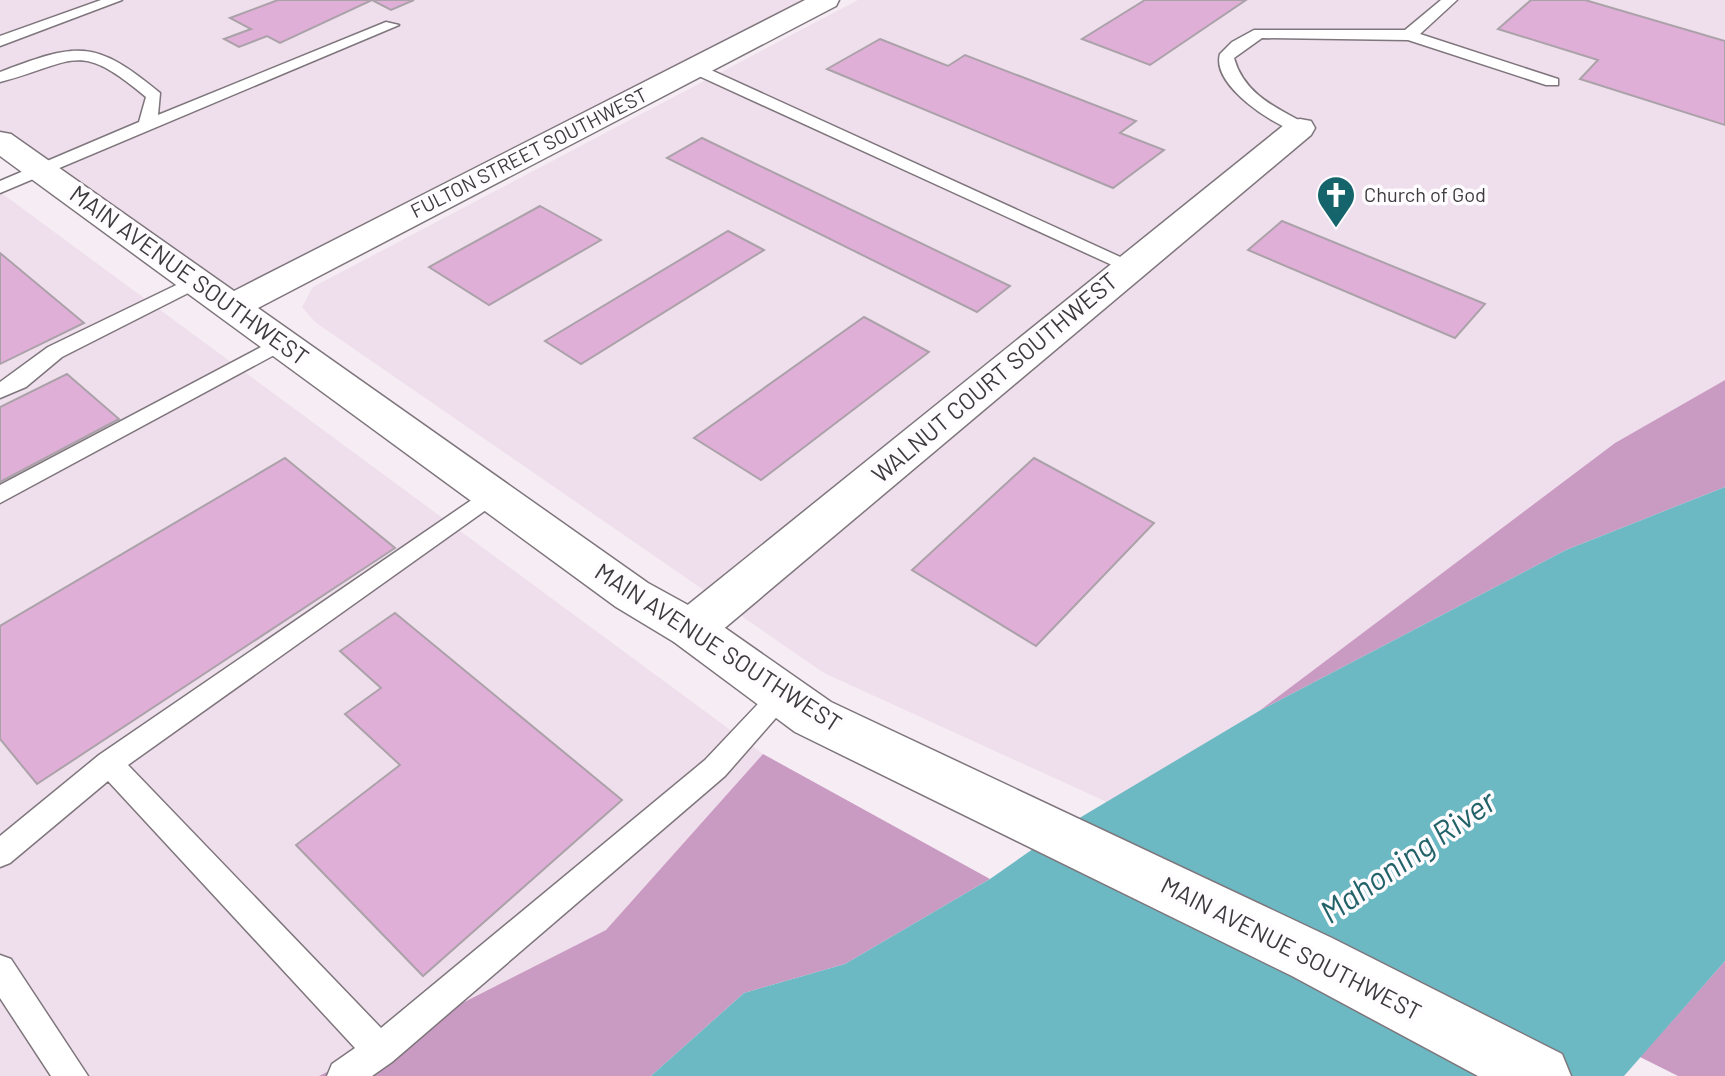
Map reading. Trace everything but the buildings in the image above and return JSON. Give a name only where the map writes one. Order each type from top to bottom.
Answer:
[{"type":"street","name":"FULTON STREET SOUTHWEST","points":[[233,306],[826,0]]},
{"type":"street","name":"WALNUT COURT SOUTHWEST","points":[[691,629],[1300,128]]},
{"type":"street","name":"MAIN AVENUE SOUTHWEST","points":[[0,141],[632,595],[691,629],[798,706],[1312,957],[1540,1076]]},
{"type":"lane","points":[[0,41],[115,0]]},
{"type":"lane","points":[[1409,35],[1450,0]]},
{"type":"lane","points":[[0,188],[39,169],[391,25]]},
{"type":"lane","points":[[1300,128],[1252,99],[1229,76],[1226,57],[1237,45],[1259,33],[1409,35],[1552,82]]},
{"type":"lane","points":[[0,77],[70,52],[84,51],[120,66],[154,96],[147,125]]},
{"type":"lane","points":[[694,68],[1130,266]]},
{"type":"lane","points":[[0,391],[18,382],[55,352],[197,281]]},
{"type":"lane","points":[[0,495],[282,342]]},
{"type":"lane","points":[[0,854],[109,763],[492,494]]},
{"type":"lane","points":[[344,1076],[380,1050],[705,778],[798,706]]},
{"type":"lane","points":[[109,763],[380,1050]]},
{"type":"lane","points":[[0,970],[71,1076]]},
{"type":"shaded area","points":[[0,0],[826,0],[233,306],[0,141]]},
{"type":"shaded area","points":[[858,0],[1725,0],[1725,380],[1615,443],[1259,711],[1107,802],[824,673],[315,322],[302,307],[313,287]]},
{"type":"shaded area","points":[[0,192],[763,754],[606,930],[319,1076],[0,1076]]},
{"type":"shaded area","points":[[1725,380],[1725,487],[1566,550],[1259,711],[1615,443]]},
{"type":"shaded area","points":[[763,754],[990,879],[845,964],[744,993],[651,1076],[319,1076],[606,930]]},
{"type":"shaded area","points":[[1725,961],[1725,1076],[1678,1076],[1640,1057]]},
{"type":"water","name":"Mahoning River","points":[[1725,487],[1725,961],[1624,1076],[651,1076],[744,993],[845,964],[990,879],[1066,826],[1259,711],[1566,550]]},
{"type":"place","name":"Church of God","points":[[1336,229]]}]
